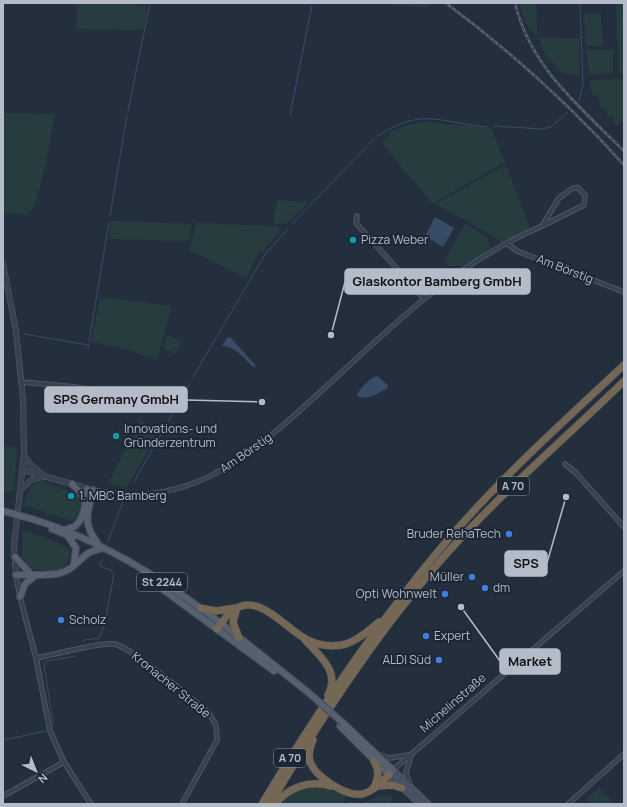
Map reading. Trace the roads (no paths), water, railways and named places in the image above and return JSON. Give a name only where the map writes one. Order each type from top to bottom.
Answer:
[{"type":"highway","name":"A 70","points":[[262,804],[320,713],[386,617],[441,548],[485,500],[544,440],[624,365]]},
{"type":"highway","name":"A 70","points":[[270,804],[320,724],[386,629],[434,568],[492,506],[624,381]]},
{"type":"highway","points":[[219,626],[229,614],[244,605],[258,607],[308,641],[323,645],[346,644],[363,635],[386,617]]},
{"type":"highway","points":[[200,608],[216,611],[237,608]]},
{"type":"highway","points":[[237,608],[233,622],[239,638]]},
{"type":"highway","points":[[299,634],[325,661],[332,675],[331,688],[320,713]]},
{"type":"highway","points":[[320,724],[310,747],[310,761],[318,775],[337,787]]},
{"type":"highway","points":[[375,788],[378,780],[376,757]]},
{"type":"highway","points":[[375,788],[391,772]]},
{"type":"highway","points":[[275,804],[289,791],[304,785],[320,783],[359,795],[375,788],[392,785],[402,788]]},
{"type":"main road","points":[[72,484],[80,492],[85,501]]},
{"type":"main road","points":[[73,565],[76,548],[66,532],[78,525],[83,514],[85,501],[90,489]]},
{"type":"main road","points":[[16,575],[61,573],[85,554],[100,547],[91,535],[87,525],[90,489]]},
{"type":"main road","name":"St 2244","points":[[3,511],[66,532],[135,564],[200,608],[219,626],[308,695]]},
{"type":"main road","name":"St 2244","points":[[3,515],[32,520]]},
{"type":"main road","name":"St 2244","points":[[100,547],[239,638],[342,724],[391,772],[428,804]]},
{"type":"main road","points":[[15,557],[34,574]]},
{"type":"main road","points":[[20,597],[25,584],[34,574]]},
{"type":"main road","name":"St 2244","points":[[391,772],[402,788],[420,804]]},
{"type":"street","name":"Am Börstig","points":[[23,470],[90,489],[122,494],[159,492],[200,481],[227,468],[274,434],[424,299],[464,269],[507,243],[542,226],[584,205],[585,195],[582,191],[573,188],[559,198],[542,226]]},
{"type":"street","points":[[358,216],[356,223],[424,299]]},
{"type":"street","name":"Am Börstig","points":[[507,243],[517,250],[624,292]]},
{"type":"street","points":[[3,264],[4,277],[16,331],[22,382],[24,454],[16,530],[16,575],[20,597],[36,658],[48,723],[64,762],[91,804]]},
{"type":"street","points":[[22,382],[75,387],[108,393],[106,400]]},
{"type":"street","points":[[24,454],[30,464],[46,476]]},
{"type":"street","points":[[564,464],[576,473],[624,527]]},
{"type":"street","points":[[21,489],[33,479],[46,476]]},
{"type":"street","name":"Michelinstraße","points":[[391,772],[624,571]]},
{"type":"street","name":"Kronacher Straße","points":[[36,658],[102,645],[120,646],[208,712],[216,725],[217,740],[182,804]]},
{"type":"street","points":[[376,757],[393,758],[412,753]]},
{"type":"street","points":[[411,788],[406,773],[412,753]]},
{"type":"street","points":[[568,804],[624,754]]},
{"type":"street","points":[[3,796],[64,762]]},
{"type":"water","points":[[435,217],[454,228],[443,247],[425,236]]},
{"type":"water","points":[[228,337],[231,338],[256,366],[254,367],[232,348],[222,346]]},
{"type":"water","points":[[377,376],[388,385],[387,389],[364,398],[357,395],[360,389],[371,379]]},
{"type":"waterway","points":[[128,111],[150,3]]},
{"type":"waterway","points":[[579,101],[583,84],[580,3]]},
{"type":"waterway","points":[[290,115],[312,5]]},
{"type":"waterway","points":[[493,126],[542,129],[551,127],[568,112]]},
{"type":"waterway","points":[[110,216],[127,115]]},
{"type":"waterway","points":[[376,137],[406,122],[419,119],[443,120],[487,127]]},
{"type":"waterway","points":[[292,224],[374,139]]},
{"type":"waterway","points":[[89,342],[109,222]]},
{"type":"waterway","points":[[193,377],[266,253],[288,229]]},
{"type":"waterway","points":[[24,334],[89,345],[88,349]]},
{"type":"waterway","points":[[134,482],[190,383]]},
{"type":"waterway","points":[[108,541],[124,499]]},
{"type":"waterway","points":[[82,642],[84,640],[99,638],[105,622],[114,574],[111,570],[100,566],[102,560]]},
{"type":"waterway","points":[[52,726],[53,723],[44,665],[46,661],[76,656]]},
{"type":"waterway","points":[[3,740],[46,731]]},
{"type":"railway","points":[[446,3],[493,40],[561,100],[624,165]]},
{"type":"railway","points":[[515,3],[522,26],[532,47],[544,66],[574,102],[624,151]]},
{"type":"place","name":"Pizza Weber","points":[[353,240]]},
{"type":"place","name":"Glaskontor Bamberg GmbH","points":[[331,335]]},
{"type":"place","name":"SPS Germany GmbH","points":[[262,402]]},
{"type":"place","name":"Innovations- und Gründerzentrum","points":[[116,436]]},
{"type":"place","name":"1. MBC Bamberg","points":[[71,496]]},
{"type":"place","name":"SPS","points":[[566,497]]},
{"type":"place","name":"Bruder RehaTech","points":[[509,534]]},
{"type":"place","name":"Müller","points":[[472,577]]},
{"type":"place","name":"dm","points":[[485,588]]},
{"type":"place","name":"Opti Wohnwelt","points":[[445,594]]},
{"type":"place","name":"Market","points":[[461,607]]},
{"type":"place","name":"Scholz","points":[[61,620]]},
{"type":"place","name":"Expert","points":[[426,636]]},
{"type":"place","name":"ALDI Süd","points":[[439,660]]}]
